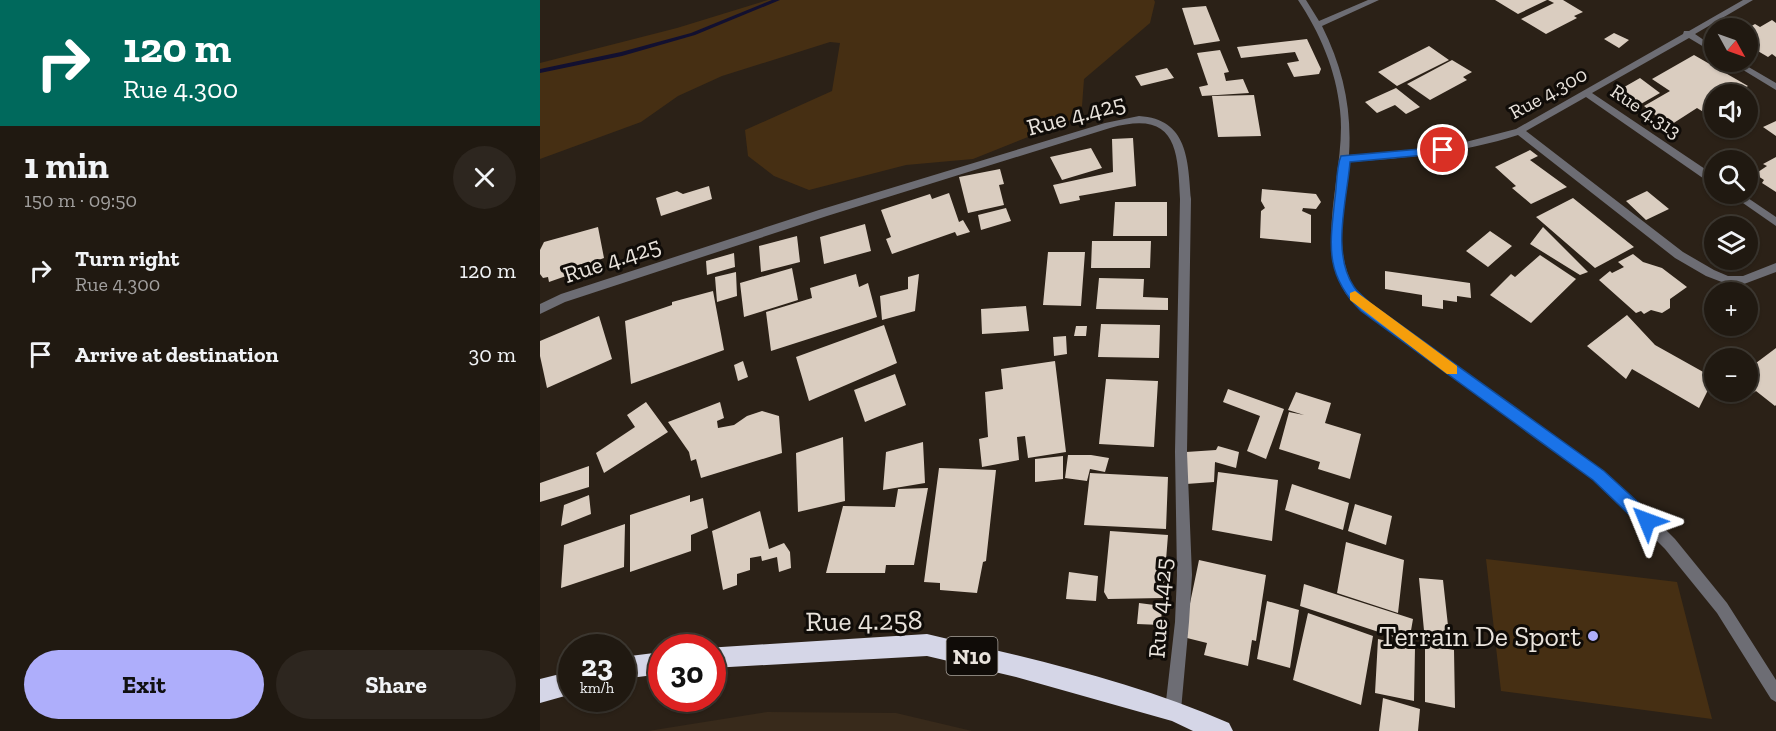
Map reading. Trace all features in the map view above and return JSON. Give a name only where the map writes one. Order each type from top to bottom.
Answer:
[{"type":"highway","name":"Rue 4.258","points":[[726,656],[927,645],[1016,666],[1173,710],[1221,731]]},
{"type":"highway","points":[[540,691],[558,686]]},
{"type":"street","points":[[1302,0],[1320,24],[1335,68],[1345,111],[1345,159],[1336,249],[1342,276],[1350,292],[1366,307],[1598,476],[1635,509],[1670,544],[1722,608],[1776,694]]},
{"type":"street","points":[[1320,24],[1375,0]]},
{"type":"street","name":"Rue 4.300","points":[[1345,159],[1425,153],[1480,145],[1519,131],[1746,1]]},
{"type":"street","points":[[1687,33],[1704,44]]},
{"type":"street","points":[[1751,72],[1776,87]]},
{"type":"street","name":"Rue 4.313","points":[[1586,93],[1704,173]]},
{"type":"street","name":"Rue 4.425","points":[[540,309],[561,299],[823,213],[1108,125],[1131,119],[1148,118],[1160,122],[1169,130],[1179,145],[1185,211],[1181,453],[1185,529],[1184,593],[1173,710]]},
{"type":"street","points":[[1519,131],[1679,255],[1710,273],[1728,280],[1744,280],[1776,267]]},
{"type":"street","points":[[1750,204],[1776,222]]},
{"type":"shaded area","points":[[768,0],[1154,0],[1155,2],[1150,23],[1084,79],[1082,106],[1073,119],[973,159],[906,165],[809,190],[774,176],[748,156],[745,130],[832,91],[840,43],[830,42],[722,76],[678,96],[641,122],[540,159],[540,63],[677,28]]},
{"type":"shaded area","name":"Terrain De Sport","points":[[1486,559],[1677,582],[1712,719],[1501,691]]},
{"type":"shaded area","points":[[767,712],[896,713],[972,731],[648,731]]},
{"type":"building","points":[[1495,0],[1547,0],[1518,14]]},
{"type":"building","points":[[1548,0],[1563,0],[1583,12],[1574,16],[1577,18],[1546,34],[1521,19],[1554,3]]},
{"type":"building","points":[[1206,6],[1220,41],[1194,45],[1182,8]]},
{"type":"building","points":[[1772,20],[1776,23],[1776,57],[1772,54],[1768,57],[1758,51],[1758,26],[1760,27]]},
{"type":"building","points":[[1614,33],[1629,40],[1619,48],[1604,39]]},
{"type":"building","points":[[1307,39],[1321,69],[1319,74],[1294,77],[1287,63],[1299,61],[1295,52],[1241,58],[1237,47]]},
{"type":"building","points":[[1429,46],[1449,60],[1397,86],[1378,72]]},
{"type":"building","points":[[1220,50],[1229,72],[1224,73],[1226,81],[1243,79],[1249,93],[1202,96],[1199,87],[1208,85],[1197,53]]},
{"type":"building","points":[[1694,55],[1704,61],[1704,72],[1724,72],[1745,84],[1704,84],[1704,112],[1697,108],[1669,126],[1644,106],[1670,91],[1652,79]]},
{"type":"building","points":[[1452,60],[1472,72],[1463,77],[1467,80],[1430,100],[1407,84]]},
{"type":"building","points":[[1167,68],[1174,78],[1141,86],[1135,76]]},
{"type":"building","points":[[1640,78],[1660,93],[1634,108],[1622,100],[1619,90]]},
{"type":"building","points":[[1396,88],[1420,107],[1406,114],[1395,105],[1377,113],[1365,102]]},
{"type":"building","points":[[1254,95],[1261,136],[1218,137],[1212,96]]},
{"type":"building","points":[[1776,121],[1776,136],[1763,127]]},
{"type":"building","points":[[1133,138],[1136,186],[1079,196],[1080,200],[1060,204],[1053,185],[1113,172],[1112,139]]},
{"type":"building","points":[[1091,148],[1102,168],[1062,180],[1050,157]]},
{"type":"building","points":[[1530,150],[1538,156],[1530,160],[1567,187],[1531,204],[1512,188],[1516,186],[1495,167]]},
{"type":"building","points":[[1776,157],[1776,192],[1762,183],[1764,180],[1758,176],[1758,172],[1767,166],[1763,164]]},
{"type":"building","points":[[1000,169],[1004,184],[999,185],[1004,205],[968,213],[959,177]]},
{"type":"building","points":[[709,186],[712,199],[661,216],[656,198],[677,191],[683,194]]},
{"type":"building","points":[[1262,189],[1316,194],[1321,202],[1316,209],[1303,208],[1302,211],[1311,215],[1311,243],[1260,238],[1261,211],[1265,208],[1261,201]]},
{"type":"building","points":[[1647,191],[1669,209],[1646,220],[1626,201]]},
{"type":"building","points":[[949,193],[959,222],[963,220],[970,232],[957,236],[955,232],[892,254],[886,239],[891,237],[881,210],[930,194],[932,199]]},
{"type":"building","points":[[1573,198],[1634,247],[1595,268],[1536,217]]},
{"type":"building","points":[[1115,202],[1167,202],[1167,236],[1113,236]]},
{"type":"building","points":[[1006,208],[1011,221],[981,230],[978,215]]},
{"type":"building","points":[[865,224],[871,251],[824,264],[820,237]]},
{"type":"building","points":[[598,227],[604,258],[565,272],[566,276],[549,282],[548,277],[543,278],[540,274],[540,250],[544,242]]},
{"type":"building","points":[[1543,227],[1588,272],[1580,275],[1530,244]]},
{"type":"building","points":[[1490,231],[1512,246],[1488,267],[1466,251]]},
{"type":"building","points":[[797,236],[800,262],[761,272],[759,246]]},
{"type":"building","points":[[1092,241],[1151,241],[1150,268],[1091,268]]},
{"type":"building","points":[[1048,252],[1085,252],[1081,306],[1043,305]]},
{"type":"building","points":[[734,253],[735,267],[707,275],[706,261]]},
{"type":"building","points":[[1633,254],[1643,262],[1662,268],[1687,287],[1670,299],[1670,308],[1662,313],[1651,310],[1644,314],[1641,311],[1636,313],[1599,280],[1610,271],[1612,273],[1624,267],[1618,262]]},
{"type":"building","points":[[1540,255],[1576,279],[1531,323],[1490,295],[1511,274],[1515,277]]},
{"type":"building","points":[[792,268],[798,300],[744,317],[740,283]]},
{"type":"building","points":[[1385,271],[1470,283],[1471,298],[1457,296],[1457,302],[1443,300],[1443,309],[1422,306],[1422,295],[1385,289]]},
{"type":"building","points":[[736,272],[737,296],[717,302],[715,277]]},
{"type":"building","points":[[856,274],[859,287],[868,283],[877,317],[771,351],[766,312],[812,298],[810,288]]},
{"type":"building","points":[[919,274],[915,311],[882,320],[880,296],[908,289],[908,277]]},
{"type":"building","points":[[1099,278],[1144,279],[1143,297],[1168,298],[1168,310],[1096,309]]},
{"type":"building","points":[[713,291],[724,350],[631,384],[625,321],[672,305],[672,302]]},
{"type":"building","points":[[1026,306],[1029,331],[982,334],[981,309]]},
{"type":"building","points":[[1627,315],[1655,345],[1704,372],[1704,398],[1699,408],[1632,369],[1626,379],[1587,346]]},
{"type":"building","points":[[599,316],[612,359],[547,388],[540,356],[540,341]]},
{"type":"building","points":[[1101,324],[1160,325],[1159,358],[1098,357]]},
{"type":"building","points":[[884,325],[897,363],[809,401],[796,357]]},
{"type":"building","points":[[1076,326],[1087,326],[1086,336],[1074,336]]},
{"type":"building","points":[[1066,336],[1067,354],[1054,356],[1053,337]]},
{"type":"building","points":[[1776,348],[1775,406],[1758,393],[1758,362]]},
{"type":"building","points":[[743,361],[748,377],[738,381],[734,365]]},
{"type":"building","points":[[1055,361],[1066,452],[1028,458],[1025,436],[1017,437],[1019,460],[982,467],[979,439],[988,437],[985,392],[1003,389],[1001,369]]},
{"type":"building","points":[[895,374],[906,405],[865,422],[854,390]]},
{"type":"building","points":[[1106,379],[1158,381],[1154,447],[1099,444]]},
{"type":"building","points":[[1228,389],[1284,409],[1266,459],[1247,451],[1260,416],[1223,402]]},
{"type":"building","points":[[1296,392],[1331,403],[1325,423],[1361,434],[1350,479],[1318,469],[1320,462],[1279,449],[1289,412],[1304,415],[1288,410]]},
{"type":"building","points":[[646,402],[668,432],[604,473],[596,453],[635,427],[627,415]]},
{"type":"building","points":[[720,402],[724,418],[717,421],[718,428],[734,425],[747,416],[762,411],[779,416],[782,453],[701,478],[696,459],[691,461],[689,452],[668,422]]},
{"type":"building","points":[[843,437],[845,501],[798,512],[796,453]]},
{"type":"building","points":[[923,442],[925,483],[883,490],[886,452]]},
{"type":"building","points":[[1218,446],[1239,452],[1236,468],[1215,462],[1214,482],[1186,484],[1186,452],[1216,450]]},
{"type":"building","points":[[1068,455],[1109,458],[1105,472],[1090,469],[1087,481],[1065,478]]},
{"type":"building","points":[[1063,456],[1063,479],[1035,482],[1035,459]]},
{"type":"building","points":[[589,466],[589,487],[540,502],[540,483]]},
{"type":"building","points":[[939,468],[996,470],[986,561],[983,562],[977,593],[940,590],[940,583],[924,582]]},
{"type":"building","points":[[1218,472],[1278,480],[1272,541],[1212,530]]},
{"type":"building","points":[[1090,473],[1168,477],[1166,529],[1084,525]]},
{"type":"building","points":[[1292,484],[1349,503],[1343,530],[1285,510]]},
{"type":"building","points":[[928,488],[914,565],[886,565],[885,573],[826,573],[843,506],[895,507],[898,489]]},
{"type":"building","points":[[589,495],[591,514],[561,526],[564,505]]},
{"type":"building","points":[[690,495],[690,502],[703,498],[708,528],[691,535],[691,551],[630,572],[630,515]]},
{"type":"building","points":[[1355,504],[1392,516],[1386,545],[1348,531]]},
{"type":"building","points":[[760,511],[769,549],[784,543],[790,552],[791,568],[779,572],[777,557],[762,561],[761,556],[750,558],[750,570],[737,574],[737,585],[723,590],[712,531]]},
{"type":"building","points":[[625,524],[624,567],[561,588],[564,545]]},
{"type":"building","points":[[1110,531],[1168,535],[1163,598],[1108,599],[1104,592]]},
{"type":"building","points":[[1346,542],[1404,560],[1398,613],[1337,593]]},
{"type":"building","points":[[1199,560],[1266,575],[1256,641],[1252,640],[1248,666],[1204,655],[1207,643],[1183,637]]},
{"type":"building","points":[[1069,572],[1098,576],[1096,601],[1066,599]]},
{"type":"building","points":[[1419,578],[1443,580],[1450,644],[1425,641]]},
{"type":"building","points":[[1304,584],[1413,619],[1409,642],[1300,606]]},
{"type":"building","points":[[1267,601],[1299,610],[1290,668],[1257,659]]},
{"type":"building","points":[[1139,603],[1162,606],[1161,625],[1137,624]]},
{"type":"building","points":[[1308,613],[1373,636],[1361,705],[1293,680]]},
{"type":"building","points":[[1378,639],[1415,648],[1414,701],[1375,693]]},
{"type":"building","points":[[1425,645],[1454,650],[1455,708],[1425,702]]},
{"type":"building","points":[[1383,698],[1420,709],[1418,731],[1379,731]]},
{"type":"waterway","points":[[540,71],[622,54],[693,34],[777,0]]},
{"type":"slow traffic","points":[[1355,296],[1366,307],[1452,370]]},
{"type":"place","name":"Terrain De Sport","points":[[1593,636]]},
{"type":"route","points":[[1443,150],[1345,159],[1336,249],[1342,276],[1350,292],[1366,307],[1598,476],[1647,521]]}]
